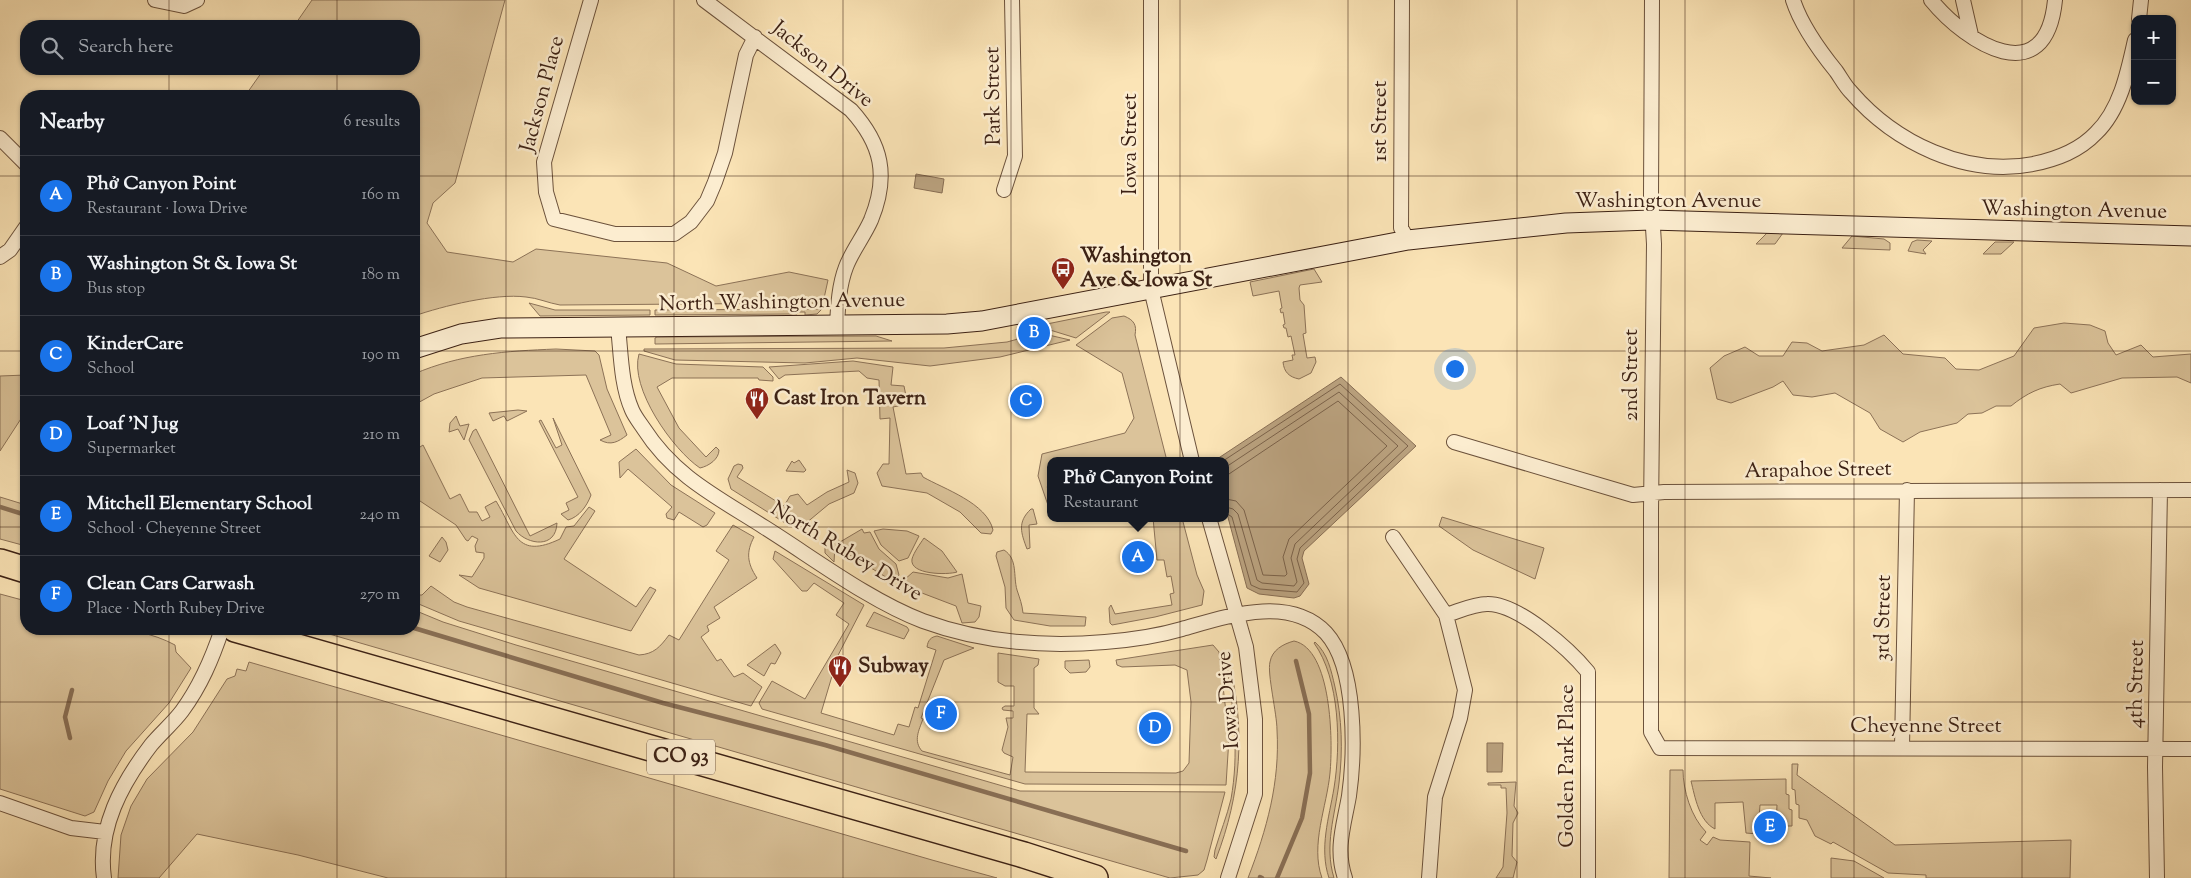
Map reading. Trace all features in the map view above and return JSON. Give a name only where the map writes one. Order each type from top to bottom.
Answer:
[{"type":"highway","points":[[0,562],[20,568]]},
{"type":"highway","name":"CO 93","points":[[255,635],[1015,852],[1095,878]]},
{"type":"street","points":[[155,0],[184,6],[197,0]]},
{"type":"street","name":"Jackson Place","points":[[591,0],[544,162],[546,192],[554,220],[615,234],[674,234],[690,222],[707,201],[725,153],[746,55],[755,38]]},
{"type":"street","name":"Jackson Drive","points":[[704,0],[851,110],[867,128],[876,147],[881,167],[882,184],[871,220],[846,268],[837,325]]},
{"type":"street","name":"Park Street","points":[[1004,190],[1016,156],[1012,0]]},
{"type":"street","name":"Iowa Street","points":[[1151,289],[1152,0]]},
{"type":"street","name":"1st Street","points":[[1402,0],[1401,228],[1408,240]]},
{"type":"street","name":"2nd Street","points":[[1652,0],[1651,220],[1654,244],[1651,732],[1660,748]]},
{"type":"street","points":[[1793,0],[1820,53],[1851,92],[1868,109],[1904,136],[1930,152],[1981,166],[2017,167],[2050,161],[2073,152],[2097,133],[2118,103],[2131,55]]},
{"type":"street","points":[[1930,0],[1954,26],[1971,34],[1989,48],[2004,53],[2020,53],[2033,50],[2045,35],[2053,18],[2055,0]]},
{"type":"street","points":[[1964,0],[1971,34]]},
{"type":"street","points":[[2139,15],[2141,0]]},
{"type":"street","points":[[0,138],[20,158]]},
{"type":"street","name":"Washington Avenue","points":[[1151,289],[1271,264],[1408,240],[1566,223],[1651,220],[2191,236]]},
{"type":"street","points":[[0,257],[10,250],[20,236]]},
{"type":"street","points":[[1151,289],[1191,457]]},
{"type":"street","name":"North Washington Avenue","points":[[420,347],[461,334],[500,328],[947,324],[982,320],[1151,289]]},
{"type":"street","name":"North Rubey Drive","points":[[618,327],[625,387],[632,410],[653,445],[668,461],[706,490],[788,543],[877,598],[923,621],[996,639],[1054,643],[1099,642],[1180,630],[1237,614],[1276,613],[1299,615],[1326,633],[1342,661],[1352,707],[1353,747],[1349,794],[1340,840],[1341,866],[1345,878]]},
{"type":"street","name":"Arapahoe Street","points":[[1454,442],[1633,495],[1651,493],[1907,490],[2191,490]]},
{"type":"street","name":"3rd Street","points":[[1902,747],[1907,490]]},
{"type":"street","name":"4th Street","points":[[2157,878],[2156,748],[2160,490]]},
{"type":"street","name":"Iowa Drive","points":[[1210,522],[1246,647],[1254,697],[1255,794],[1228,878]]},
{"type":"street","points":[[1393,537],[1446,615],[1465,690],[1460,718],[1435,797],[1428,878]]},
{"type":"street","name":"Golden Park Place","points":[[1446,615],[1487,604],[1504,606],[1525,618],[1574,655],[1588,672],[1588,878]]},
{"type":"street","points":[[104,878],[105,832],[112,811],[134,770],[152,744],[181,712],[206,674],[220,635]]},
{"type":"street","name":"Cheyenne Street","points":[[1660,748],[2191,748]]},
{"type":"street","points":[[0,803],[71,828],[105,832]]},
{"type":"shaded area","points":[[312,0],[505,0],[455,183],[433,203],[427,223],[447,252],[513,262],[536,249],[667,263],[716,286],[789,272],[828,280],[823,303],[560,305],[513,296],[469,301],[420,314],[420,90],[249,90],[260,75],[420,75],[420,20],[298,20]]},
{"type":"shaded area","points":[[1767,233],[1783,233],[1775,244],[1756,244]]},
{"type":"shaded area","points":[[1852,236],[1884,239],[1890,243],[1890,250],[1842,248]]},
{"type":"shaded area","points":[[1917,240],[1932,241],[1923,250],[1926,254],[1908,251],[1912,242]]},
{"type":"shaded area","points":[[1995,242],[2014,242],[2001,254],[1983,254]]},
{"type":"shaded area","points":[[1314,269],[1322,282],[1300,285],[1299,288],[1300,300],[1304,305],[1306,333],[1303,334],[1307,358],[1315,357],[1316,362],[1311,373],[1299,379],[1288,374],[1283,362],[1293,360],[1292,355],[1295,355],[1291,336],[1288,337],[1286,328],[1283,325],[1285,324],[1283,312],[1281,313],[1280,309],[1282,308],[1279,291],[1253,296],[1250,282]]},
{"type":"shaded area","points":[[529,303],[555,310],[650,310],[650,315],[540,316]]},
{"type":"shaded area","points":[[822,309],[817,314],[805,315],[805,312],[797,312],[797,314],[655,315],[655,310]]},
{"type":"shaded area","points":[[1106,312],[1110,312],[1076,338],[1037,326]]},
{"type":"shaded area","points":[[1124,316],[1132,321],[1136,328],[1135,335],[1166,457],[1047,457],[1047,502],[1038,476],[1042,454],[1125,433],[1134,418],[1122,373],[1076,345],[1112,318]]},
{"type":"shaded area","points":[[2064,323],[2090,325],[2105,331],[2108,343],[2116,355],[2141,345],[2153,357],[2191,354],[2191,383],[2177,377],[2122,378],[2071,393],[2060,384],[2053,385],[2034,391],[2011,406],[1996,406],[1982,413],[1968,414],[1957,423],[1920,432],[1903,442],[1880,429],[1870,413],[1835,393],[1812,397],[1793,395],[1783,381],[1773,387],[1731,403],[1717,399],[1710,368],[1724,356],[1745,347],[1759,356],[1783,356],[1792,342],[1807,343],[1822,351],[1864,345],[1884,335],[1903,354],[1945,358],[1956,369],[1979,370],[2014,356],[2034,328]]},
{"type":"shaded area","points":[[1040,333],[1070,340],[1000,357],[930,366],[857,358],[805,363],[675,360],[644,351],[644,349],[944,348],[1007,342]]},
{"type":"shaded area","points":[[876,336],[892,341],[655,344],[655,338],[657,337]]},
{"type":"shaded area","points":[[556,349],[595,351],[599,355],[607,389],[627,435],[621,440],[614,442],[608,443],[600,440],[611,435],[586,375],[482,378],[434,394],[420,402],[420,372],[466,358],[519,351]]},
{"type":"shaded area","points":[[639,354],[676,364],[763,367],[773,377],[773,381],[759,380],[758,378],[672,378],[657,387],[679,428],[706,457],[716,447],[719,450],[713,462],[700,468],[678,447],[656,417],[641,384],[638,368]]},
{"type":"shaded area","points":[[853,361],[893,367],[891,385],[904,386],[907,401],[903,405],[893,407],[906,474],[921,473],[923,477],[974,505],[989,520],[993,530],[991,534],[981,533],[960,512],[927,493],[882,486],[877,473],[883,464],[889,464],[890,418],[880,419],[879,380],[867,378],[859,371],[785,375],[779,379],[769,367]]},
{"type":"shaded area","points":[[20,375],[20,420],[0,451],[0,376]]},
{"type":"shaded area","points":[[527,411],[507,421],[504,416],[493,421],[489,413]]},
{"type":"shaded area","points":[[456,416],[460,426],[469,424],[464,440],[458,429],[449,432],[450,423]]},
{"type":"shaded area","points":[[553,418],[591,495],[582,511],[568,520],[561,514],[569,510],[566,503],[578,497],[539,421],[541,420],[556,448],[562,445]]},
{"type":"shaded area","points":[[476,429],[530,536],[557,523],[552,537],[547,541],[541,542],[527,539],[516,531],[469,440]]},
{"type":"shaded area","points":[[423,445],[450,499],[460,494],[469,512],[477,512],[482,521],[490,517],[485,507],[496,501],[513,532],[525,544],[534,546],[545,545],[560,539],[566,527],[574,526],[589,507],[595,511],[564,559],[636,607],[650,587],[656,590],[631,631],[479,588],[459,575],[472,577],[484,558],[484,553],[476,552],[475,546],[478,539],[472,536],[468,541],[466,540],[456,525],[420,501],[420,447]]},
{"type":"shaded area","points":[[636,449],[671,485],[715,513],[707,525],[703,527],[679,512],[674,520],[667,518],[666,514],[672,507],[628,469],[620,478],[619,462]]},
{"type":"shaded area","points":[[799,460],[806,470],[804,472],[786,471],[792,461],[794,463]]},
{"type":"shaded area","points":[[742,465],[743,468],[737,477],[784,506],[790,496],[798,494],[807,505],[827,492],[849,482],[847,470],[855,473],[858,483],[854,493],[829,504],[805,524],[790,526],[731,489],[728,479],[734,466]]},
{"type":"shaded area","points":[[0,497],[20,503],[20,544],[0,539]]},
{"type":"shaded area","points":[[1033,509],[1037,524],[1029,525],[1030,548],[1027,549],[1021,528],[1024,518]]},
{"type":"shaded area","points":[[1442,517],[1544,548],[1535,579],[1473,550],[1439,526]]},
{"type":"shaded area","points":[[1153,522],[1183,522],[1197,575],[1204,591],[1202,605],[1155,617],[1112,625],[1110,623],[1109,608],[1111,605],[1115,614],[1172,605],[1170,594],[1174,593],[1171,576],[1167,577],[1164,560],[1157,560]]},
{"type":"shaded area","points":[[733,525],[754,537],[749,558],[757,578],[714,607],[720,618],[707,626],[709,631],[701,637],[717,661],[721,659],[734,677],[743,673],[762,687],[751,706],[459,621],[420,605],[420,595],[431,586],[454,602],[467,607],[639,655],[656,649],[669,635],[679,640],[729,560],[716,551]]},
{"type":"shaded area","points":[[862,529],[864,533],[870,532],[879,549],[896,564],[899,575],[894,582],[835,546],[834,562],[825,553],[825,541],[832,532],[840,542]]},
{"type":"shaded area","points":[[883,529],[907,531],[919,536],[908,558],[899,561],[881,545],[874,531]]},
{"type":"shaded area","points":[[442,537],[446,542],[448,550],[440,562],[429,556]]},
{"type":"shaded area","points":[[924,538],[942,551],[957,572],[930,573],[916,568],[912,559]]},
{"type":"shaded area","points":[[1004,550],[1013,563],[1023,613],[1086,617],[1085,626],[1050,626],[1014,620],[1006,608],[1005,587],[996,556],[997,552]]},
{"type":"shaded area","points":[[775,551],[864,605],[833,665],[835,666],[821,713],[894,735],[898,724],[909,727],[915,707],[918,708],[936,650],[927,647],[927,645],[930,639],[937,636],[974,648],[944,660],[921,718],[923,719],[917,739],[922,751],[1010,775],[1013,757],[1002,750],[1008,727],[1006,718],[1013,718],[1013,711],[1003,710],[1002,708],[1014,706],[1014,686],[1005,686],[998,682],[998,653],[1039,659],[1038,665],[1034,668],[1034,708],[1039,714],[1027,714],[1025,772],[1176,773],[1183,771],[1189,763],[1191,702],[1187,670],[1175,665],[1122,667],[1117,665],[1116,660],[1213,645],[1219,652],[1229,738],[1226,785],[1025,784],[762,709],[759,703],[772,681],[805,699],[849,624],[836,615],[844,603],[814,583],[807,591],[802,591],[773,559]]},
{"type":"shaded area","points":[[913,572],[948,578],[962,574],[968,603],[981,606],[979,617],[975,622],[962,623],[956,606],[901,585]]},
{"type":"shaded area","points":[[0,594],[20,599],[20,635],[151,635],[175,645],[176,652],[191,668],[169,703],[126,751],[108,781],[94,812],[85,816],[0,789]]},
{"type":"shaded area","points":[[420,612],[443,622],[516,645],[1020,791],[1225,792],[1204,870],[1198,875],[1170,878],[333,635],[420,635]]},
{"type":"shaded area","points":[[874,612],[907,627],[909,630],[904,639],[866,626]]},
{"type":"shaded area","points":[[1294,641],[1307,648],[1316,661],[1323,678],[1330,720],[1330,773],[1318,839],[1319,865],[1322,878],[1248,878],[1261,842],[1271,805],[1276,768],[1277,723],[1269,667],[1273,654],[1279,648]]},
{"type":"shaded area","points":[[1315,642],[1326,657],[1330,668],[1340,723],[1340,771],[1330,842],[1331,866],[1334,878],[1329,878],[1326,867],[1325,844],[1336,771],[1338,733],[1334,693],[1323,658]]},
{"type":"shaded area","points":[[775,644],[781,653],[775,664],[771,663],[764,676],[747,665]]},
{"type":"shaded area","points":[[1089,660],[1090,667],[1086,672],[1070,673],[1065,668],[1065,661]]},
{"type":"shaded area","points":[[249,662],[997,878],[388,878],[298,855],[197,834],[159,878],[118,878],[121,835],[131,806],[147,779],[193,732],[227,679],[235,676],[237,669],[246,671]]},
{"type":"shaded area","points":[[1229,662],[1238,712],[1238,762],[1231,810],[1216,859],[1214,857],[1215,850],[1228,812],[1235,766],[1233,717],[1227,668]]},
{"type":"shaded area","points":[[1792,764],[1798,764],[1797,775],[1895,845],[2071,840],[2070,878],[1926,878],[1926,875],[1888,873],[1833,842],[1831,844],[1815,836],[1807,820],[1799,818],[1799,805],[1796,804],[1795,790],[1792,789]]},
{"type":"shaded area","points":[[1670,770],[1683,770],[1684,786],[1689,803],[1696,819],[1706,832],[1700,840],[1707,845],[1713,837],[1720,840],[1750,842],[1749,876],[1771,878],[1669,878]]},
{"type":"shaded area","points":[[1786,779],[1786,794],[1789,795],[1789,809],[1792,810],[1792,826],[1776,826],[1777,805],[1760,805],[1758,834],[1746,833],[1743,802],[1715,803],[1715,829],[1701,815],[1691,781]]},
{"type":"shaded area","points":[[1516,782],[1514,806],[1518,813],[1513,823],[1512,856],[1517,862],[1513,878],[1496,878],[1503,867],[1507,813],[1506,788],[1501,788],[1501,785],[1488,785],[1488,783]]},
{"type":"shaded area","points":[[1831,858],[1854,861],[1884,878],[1831,878]]},
{"type":"water","points":[[916,174],[944,179],[942,193],[914,188]]},
{"type":"water","points":[[1341,377],[1416,446],[1304,551],[1302,558],[1309,584],[1300,596],[1294,598],[1259,594],[1247,588],[1229,521],[1229,457],[1220,457]]},
{"type":"water","points":[[1487,743],[1503,743],[1502,772],[1487,772]]},
{"type":"waterway","points":[[0,507],[20,513]]},
{"type":"waterway","points":[[420,630],[663,703],[825,745],[1186,851]]},
{"type":"waterway","points":[[1277,878],[1302,818],[1310,773],[1309,714],[1296,661]]},
{"type":"waterway","points":[[70,738],[65,717],[72,690]]},
{"type":"place","name":"Washington Ave & Iowa St","points":[[1063,290]]},
{"type":"place","name":"Washington St & Iowa St","points":[[1034,333]]},
{"type":"place","name":"KinderCare","points":[[1026,401]]},
{"type":"place","name":"Cast Iron Tavern","points":[[757,420]]},
{"type":"place","name":"Phở Canyon Point","points":[[1138,557]]},
{"type":"place","name":"Subway","points":[[840,688]]},
{"type":"place","name":"Clean Cars Carwash","points":[[941,714]]},
{"type":"place","name":"Loaf 'N Jug","points":[[1155,728]]},
{"type":"place","name":"Mitchell Elementary School","points":[[1770,827]]}]
